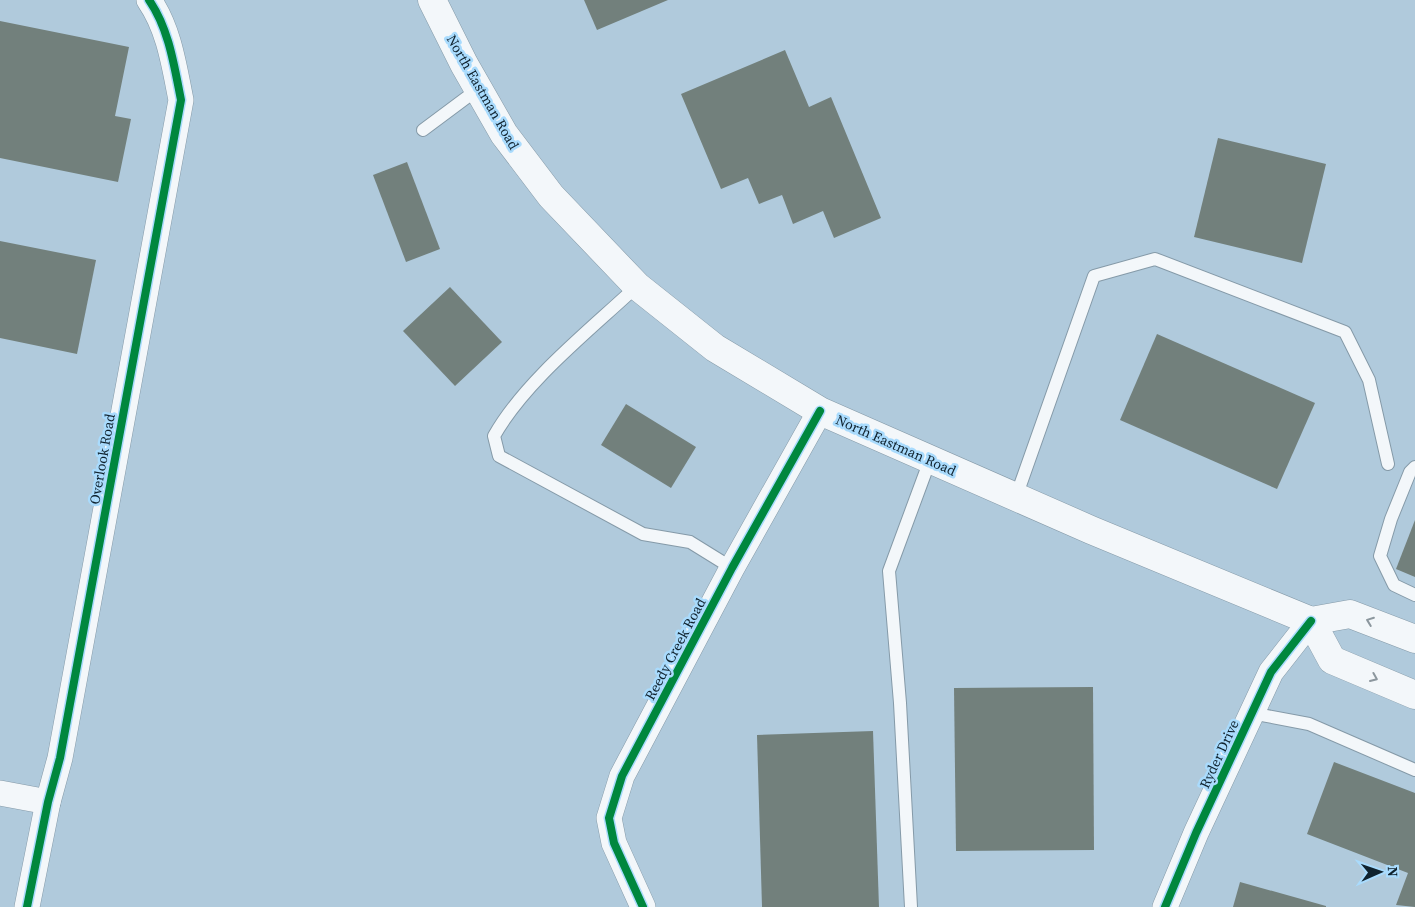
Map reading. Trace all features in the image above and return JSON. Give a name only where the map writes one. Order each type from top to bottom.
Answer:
[{"type":"main road","name":"North Eastman Road","points":[[432,0],[478,89],[504,134],[551,196],[636,286],[715,348],[820,411],[1016,497],[1311,621]]},
{"type":"main road","points":[[1415,640],[1350,614],[1311,621],[1332,660],[1415,695]]},
{"type":"street","name":"Overlook Road","points":[[27,907],[48,802],[60,758],[181,100],[172,56],[154,8]]},
{"type":"street","name":"Reedy Creek Road","points":[[643,907],[614,843],[609,818],[622,776],[732,568],[820,411]]},
{"type":"street","name":"Ryder Drive","points":[[1165,907],[1271,672],[1311,621]]},
{"type":"street","points":[[0,793],[48,802]]},
{"type":"lane","points":[[423,130],[478,89]]},
{"type":"lane","points":[[1016,497],[1094,276],[1155,259],[1345,332],[1369,380],[1388,464]]},
{"type":"lane","points":[[636,286],[528,390],[506,415],[494,436],[499,456],[643,534],[690,542],[732,568]]},
{"type":"lane","points":[[912,907],[900,703],[889,571],[930,460]]},
{"type":"lane","points":[[1415,467],[1410,472],[1391,519],[1380,556],[1394,585],[1415,595]]},
{"type":"lane","points":[[1252,713],[1309,724],[1415,770]]},
{"type":"building","points":[[584,0],[668,0],[597,30]]},
{"type":"building","points":[[0,21],[129,47],[115,116],[131,119],[118,182],[0,158]]},
{"type":"building","points":[[785,50],[809,107],[831,97],[881,218],[834,238],[823,211],[793,224],[782,195],[759,204],[748,178],[721,189],[681,94]]},
{"type":"building","points":[[1218,138],[1326,164],[1302,263],[1194,237]]},
{"type":"building","points":[[407,162],[440,249],[406,262],[373,175]]},
{"type":"building","points":[[0,241],[96,260],[77,354],[0,338]]},
{"type":"building","points":[[450,287],[502,342],[455,386],[403,331]]},
{"type":"building","points":[[1157,334],[1315,403],[1277,489],[1120,420]]},
{"type":"building","points":[[626,404],[696,447],[671,488],[601,445]]},
{"type":"building","points":[[1415,520],[1415,577],[1396,569]]},
{"type":"building","points":[[1093,687],[1094,850],[956,851],[954,688]]},
{"type":"building","points":[[873,731],[879,907],[762,907],[757,735]]},
{"type":"building","points":[[1334,762],[1415,793],[1415,907],[1396,905],[1408,873],[1307,834]]},
{"type":"building","points":[[1240,882],[1326,906],[1326,907],[1233,907]]},
{"type":"cycle path","points":[[27,907],[48,802],[60,758],[181,100],[166,35],[149,0]]},
{"type":"cycle path","points":[[643,907],[614,843],[609,818],[622,776],[732,568],[820,411]]},
{"type":"cycle path","points":[[1165,907],[1196,833],[1271,672],[1311,621]]}]
